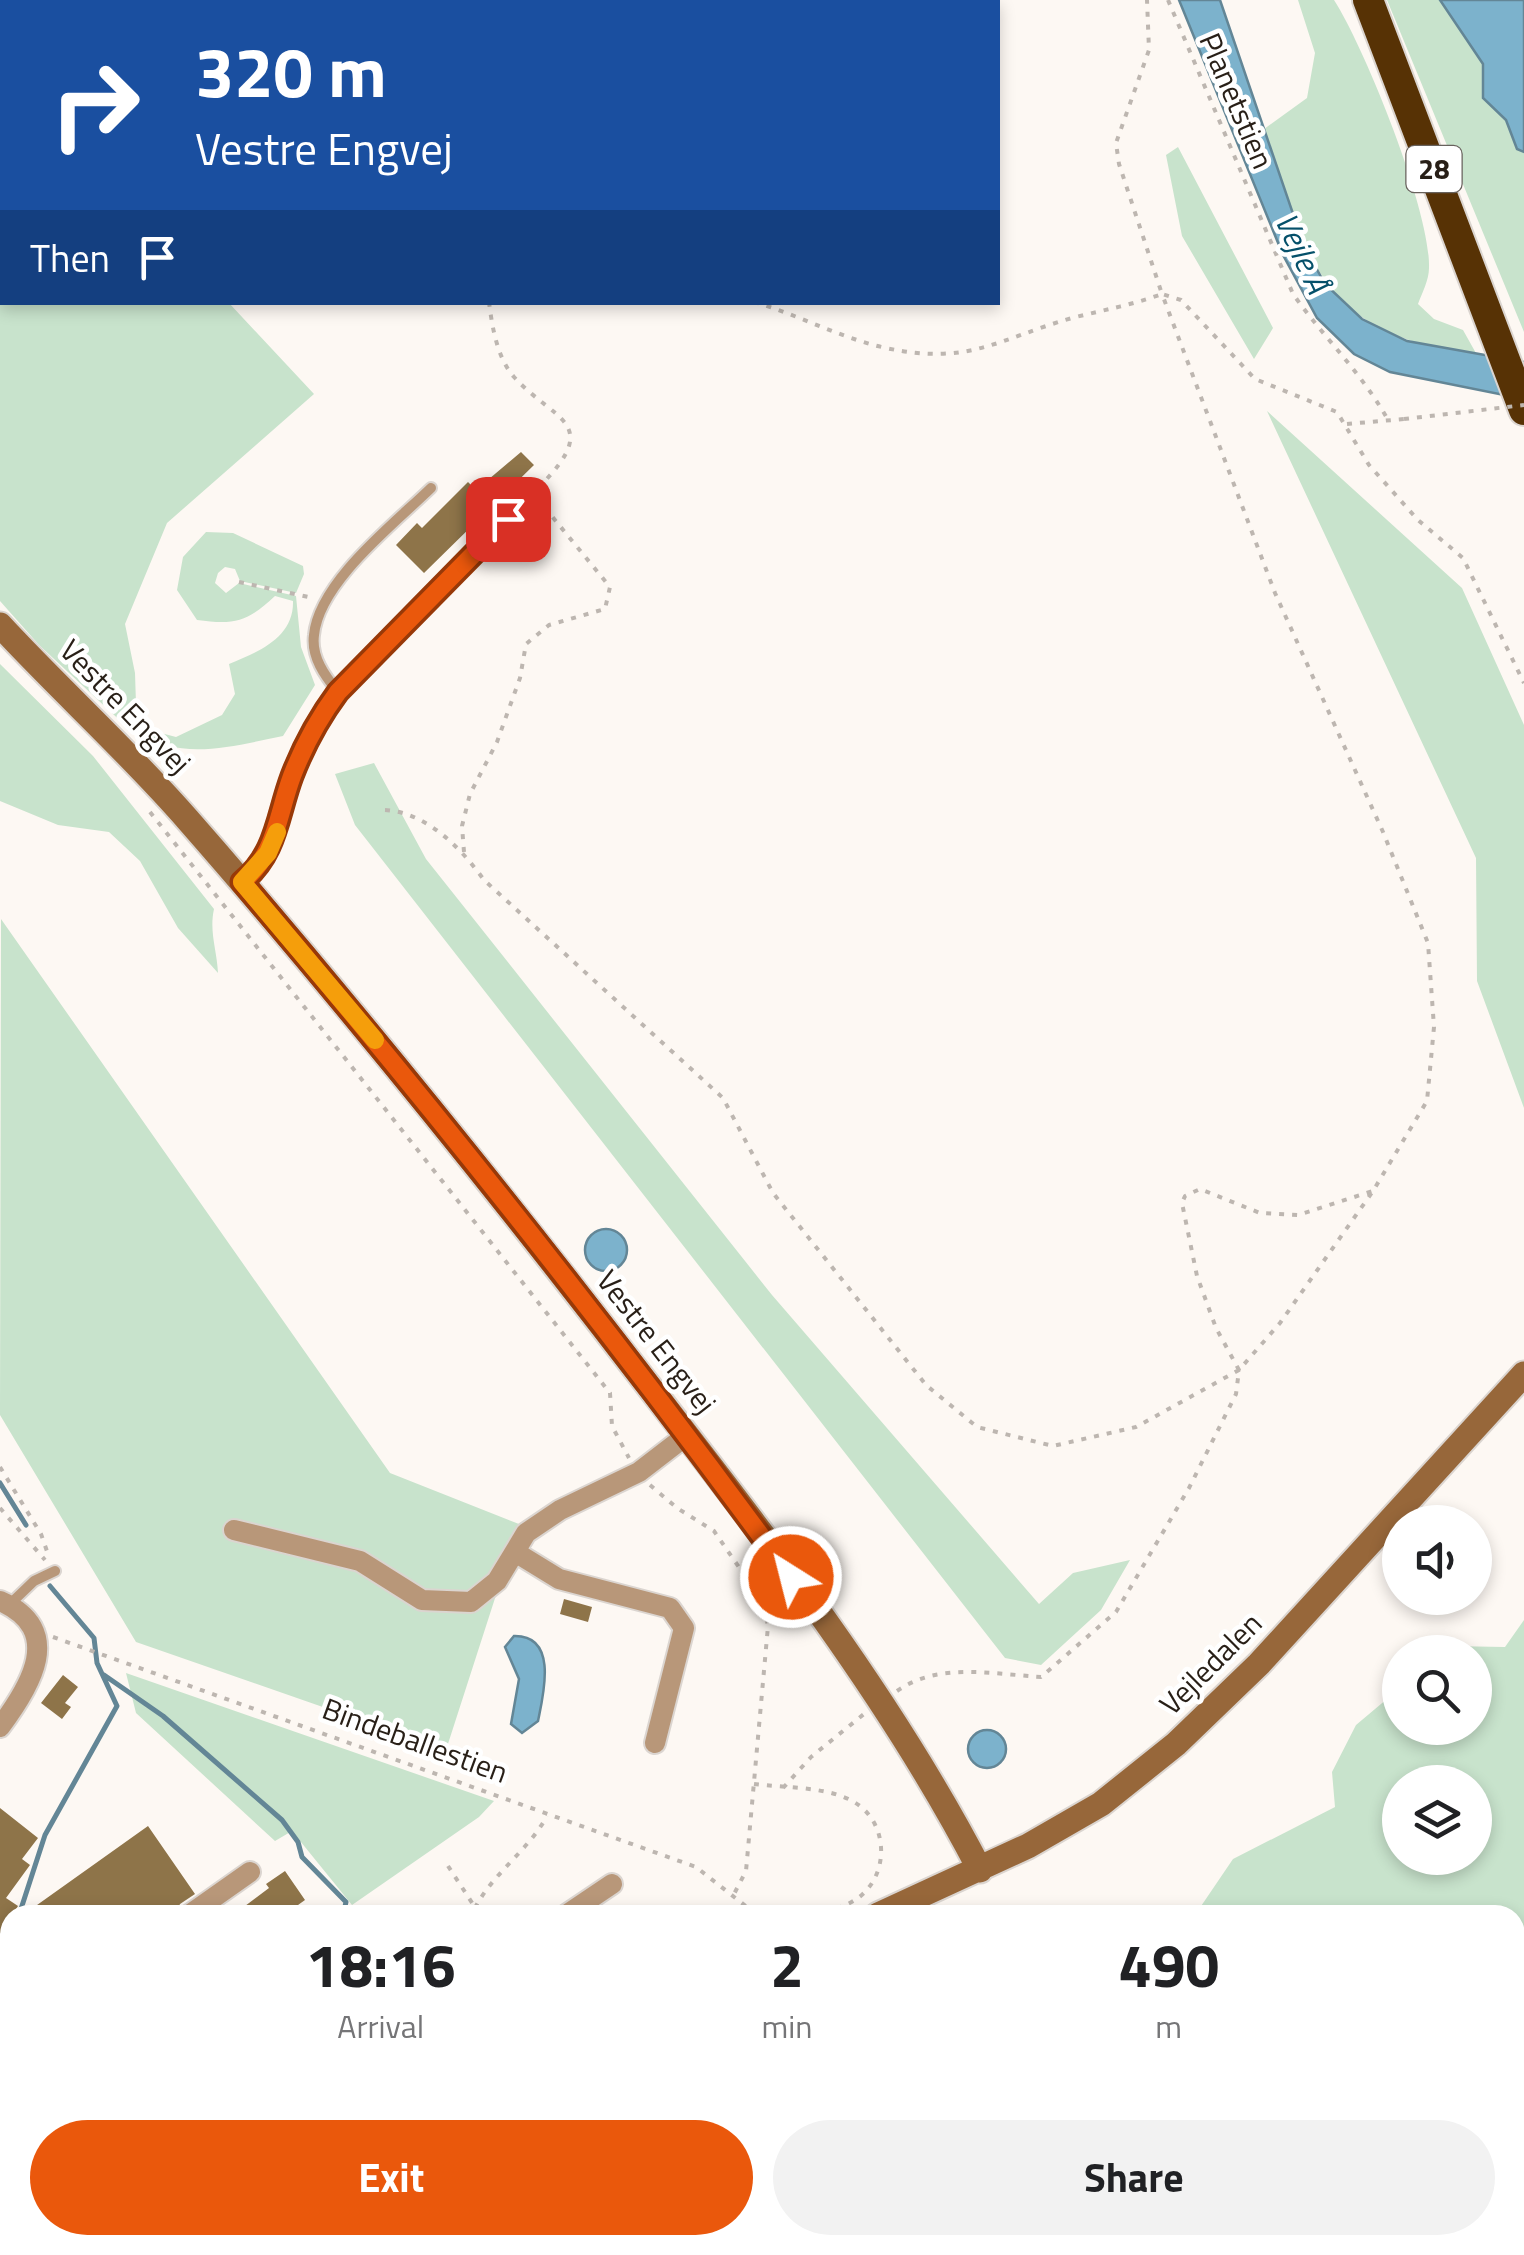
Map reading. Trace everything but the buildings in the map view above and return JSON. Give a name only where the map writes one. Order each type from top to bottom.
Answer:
[{"type":"highway","name":"28","points":[[1368,0],[1523,405]]},
{"type":"street","name":"Vestre Engvej","points":[[0,625],[140,767],[242,882],[511,1208],[687,1436],[880,1703],[935,1786],[980,1870]]},
{"type":"street","points":[[242,882],[268,853],[290,780],[308,738],[338,692]]},
{"type":"street","name":"Vejledalen","points":[[901,1905],[980,1870],[1101,1804],[1176,1744],[1260,1664],[1524,1374]]},
{"type":"street","points":[[234,1530],[360,1562],[422,1600],[472,1602],[497,1581],[526,1533],[560,1510],[639,1472],[687,1436]]},
{"type":"street","points":[[515,1552],[559,1579],[670,1608],[678,1616],[684,1628],[655,1742]]},
{"type":"street","points":[[0,1727],[36,1670],[33,1632],[24,1616],[4,1603]]},
{"type":"street","points":[[202,1905],[250,1872]]},
{"type":"street","points":[[581,1905],[612,1884]]},
{"type":"lane","points":[[430,488],[350,569],[330,595],[313,638],[325,676],[338,692],[534,493]]},
{"type":"lane","points":[[4,1603],[55,1571]]},
{"type":"path","points":[[385,810],[407,811],[464,852],[484,880],[723,1098],[773,1193],[926,1385],[977,1428],[1053,1446],[1136,1427],[1239,1370],[1280,1323],[1373,1191],[1427,1101],[1434,1027],[1428,944],[1383,832],[1275,593],[1162,294],[1119,164],[1116,143],[1149,50],[1146,0]]},
{"type":"path","name":"Planetstien","points":[[1168,0],[1293,294],[1316,328],[1369,386],[1388,420]]},
{"type":"path","points":[[763,305],[885,348],[935,356],[990,349],[1072,318],[1126,307],[1162,294],[1181,300],[1254,379],[1337,412],[1348,424],[1370,466],[1418,520],[1462,558],[1524,683]]},
{"type":"path","points":[[464,852],[462,826],[470,794],[497,742],[520,678],[526,644],[548,625],[606,609],[610,596],[610,587],[534,493],[564,462],[572,444],[568,426],[513,376],[492,326],[488,305]]},
{"type":"path","points":[[1348,424],[1523,405]]},
{"type":"path","points":[[239,582],[316,598]]},
{"type":"path","points":[[141,801],[610,1393],[612,1426],[639,1472],[654,1490],[714,1532],[763,1602],[768,1626],[746,1871],[732,1896]]},
{"type":"path","points":[[784,1788],[811,1757],[880,1703],[928,1675],[964,1672],[1041,1677],[1116,1612],[1197,1472],[1236,1394],[1239,1370],[1216,1328],[1197,1276],[1182,1203],[1185,1196],[1200,1189],[1260,1214],[1298,1215],[1373,1191]]},
{"type":"path","points":[[0,1467],[41,1534],[55,1571]]},
{"type":"path","points":[[0,1508],[55,1571]]},
{"type":"path","name":"Bindeballestien","points":[[45,1634],[696,1867],[744,1905]]},
{"type":"path","points":[[754,1784],[839,1796],[865,1810],[880,1838],[882,1854],[871,1886],[842,1905]]},
{"type":"path","points":[[476,1905],[484,1890],[536,1836],[546,1816]]},
{"type":"path","points":[[448,1866],[473,1905]]},
{"type":"green space","points":[[1298,0],[1334,0],[1347,23],[1394,131],[1419,209],[1429,268],[1418,304],[1434,319],[1463,330],[1477,355],[1424,345],[1383,329],[1352,309],[1328,284],[1310,254],[1264,129],[1307,98],[1315,53]]},
{"type":"green space","points":[[1387,0],[1524,0],[1524,332]]},
{"type":"green space","points":[[1178,147],[1273,328],[1254,359],[1182,236],[1166,155]]},
{"type":"green space","points":[[0,305],[231,305],[314,394],[167,523],[125,624],[135,673],[136,704],[128,728],[39,645],[0,601]]},
{"type":"green space","points":[[1267,411],[1462,588],[1524,725],[1524,1108],[1477,981],[1476,858]]},
{"type":"green space","points":[[206,532],[233,533],[303,566],[296,593],[240,581],[235,569],[225,567],[215,583],[226,593],[239,583],[296,596],[301,647],[315,685],[283,736],[226,747],[189,749],[134,734],[138,727],[176,737],[222,715],[235,694],[229,664],[272,642],[288,625],[292,614],[293,601],[275,596],[240,620],[197,620],[177,590],[183,557]]},
{"type":"green space","points":[[0,664],[93,756],[214,909],[218,973],[178,928],[140,861],[109,832],[58,825],[0,801]]},
{"type":"green space","points":[[374,763],[426,859],[772,1295],[1039,1604],[1073,1573],[1130,1560],[1101,1610],[1041,1665],[1005,1658],[355,825],[335,774]]},
{"type":"green space","points":[[1,919],[390,1473],[519,1524],[446,1750],[136,1642],[0,1415]]},
{"type":"green space","points":[[1524,1620],[1524,1905],[1202,1905],[1233,1859],[1335,1807],[1332,1772],[1356,1725],[1382,1703],[1382,1745],[1492,1745],[1492,1647],[1505,1647]]},
{"type":"green space","points":[[126,1673],[494,1801],[479,1817],[352,1905],[292,1831],[275,1841],[136,1713]]},
{"type":"water","name":"Vejle Å","points":[[1179,0],[1220,0],[1304,246],[1325,284],[1362,319],[1407,341],[1524,362],[1524,399],[1390,372],[1354,354],[1317,318],[1283,255]]},
{"type":"water","points":[[1440,0],[1524,0],[1524,152],[1517,149],[1506,120],[1483,98],[1483,64]]},
{"type":"water","points":[[606,1229],[621,1235],[627,1250],[621,1265],[606,1271],[591,1265],[585,1250],[591,1235]]},
{"type":"water","points":[[514,1636],[528,1638],[537,1645],[545,1669],[538,1721],[522,1733],[511,1724],[519,1679],[505,1647]]},
{"type":"water","points":[[987,1730],[1001,1735],[1006,1749],[1001,1763],[987,1768],[973,1763],[968,1749],[973,1735]]},
{"type":"waterway","points":[[0,1483],[26,1525]]},
{"type":"waterway","points":[[22,1905],[45,1835],[117,1706],[97,1663],[94,1638],[50,1586]]},
{"type":"waterway","points":[[104,1675],[163,1716],[282,1820],[298,1842],[302,1857],[345,1905]]},
{"type":"slow traffic","points":[[277,832],[268,853],[242,882],[375,1040]]},
{"type":"route","points":[[508,519],[338,692],[314,724],[290,780],[268,853],[242,882],[547,1253],[791,1577]]}]
